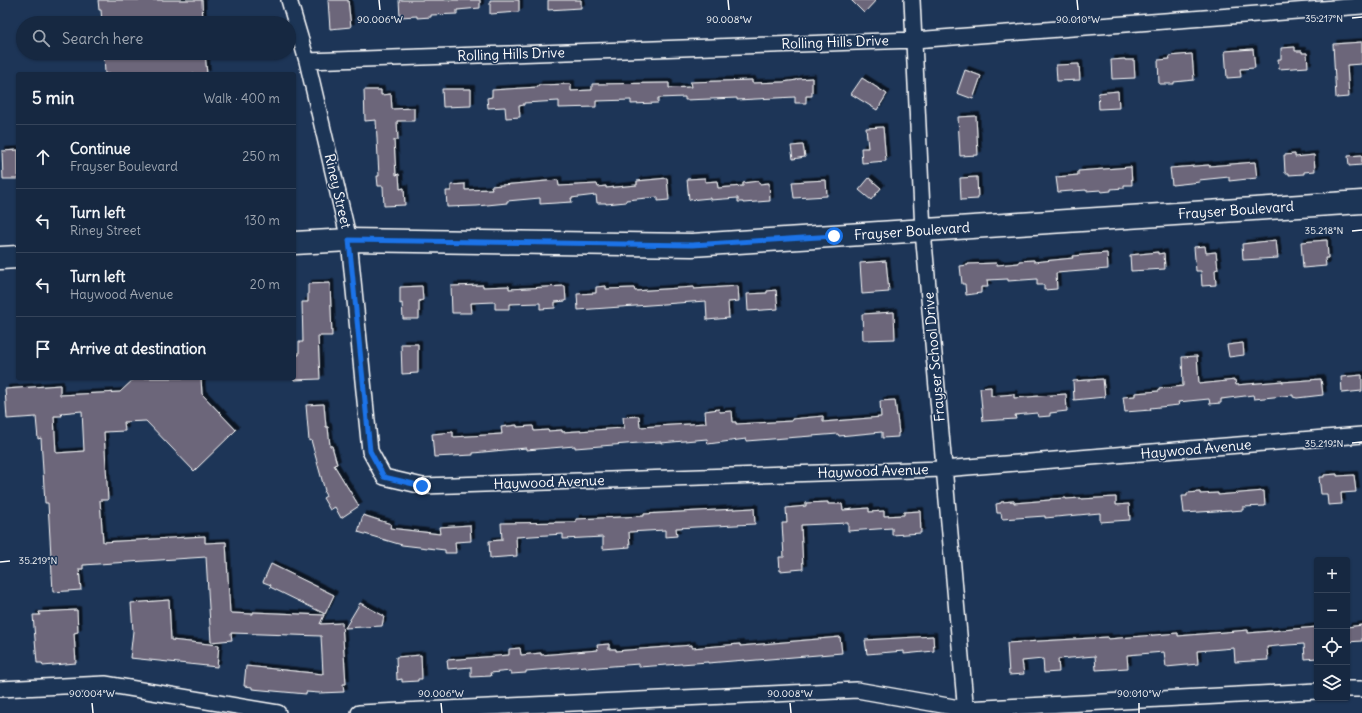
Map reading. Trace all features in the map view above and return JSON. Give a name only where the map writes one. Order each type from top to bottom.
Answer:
[{"type":"main road","name":"Frayser Boulevard","points":[[296,243],[349,240],[692,245],[1362,202]]},
{"type":"main road","points":[[0,258],[16,257]]},
{"type":"street","name":"Riney Street","points":[[289,0],[293,16]]},
{"type":"street","name":"Frayser School Drive","points":[[912,0],[923,231],[965,711]]},
{"type":"street","name":"Rolling Hills Drive","points":[[306,61],[914,40],[1362,6]]},
{"type":"street","name":"Riney Street","points":[[296,25],[349,240],[370,451],[384,477]]},
{"type":"street","name":"Haywood Avenue","points":[[384,477],[422,486],[943,469],[1362,435]]},
{"type":"street","points":[[0,689],[105,684],[278,713]]},
{"type":"street","points":[[1350,689],[1362,689]]},
{"type":"street","points":[[359,713],[857,690],[965,711],[1314,691]]},
{"type":"building","points":[[98,0],[202,0],[203,16],[101,16],[101,10],[99,10]]},
{"type":"building","points":[[328,0],[348,0],[351,27],[330,29]]},
{"type":"building","points":[[399,0],[480,0],[480,8],[457,10],[457,14],[431,15],[431,17],[400,17]]},
{"type":"building","points":[[490,0],[519,0],[519,12],[490,14]]},
{"type":"building","points":[[548,0],[581,0],[581,8],[548,10]]},
{"type":"building","points":[[851,0],[876,0],[864,13]]},
{"type":"building","points":[[1362,42],[1362,64],[1347,65],[1349,97],[1336,98],[1333,44]]},
{"type":"building","points":[[1295,47],[1295,51],[1307,53],[1308,67],[1279,69],[1278,59],[1281,59],[1281,48]]},
{"type":"building","points":[[1253,49],[1255,68],[1240,69],[1241,77],[1227,78],[1225,51]]},
{"type":"building","points":[[1192,54],[1194,80],[1174,82],[1174,84],[1159,84],[1158,60],[1170,59],[1169,56]]},
{"type":"building","points":[[104,60],[206,60],[207,72],[105,72]]},
{"type":"building","points":[[1111,60],[1134,60],[1135,78],[1112,79]]},
{"type":"building","points":[[1079,64],[1080,80],[1057,81],[1056,65]]},
{"type":"building","points":[[965,70],[981,76],[973,99],[957,93]]},
{"type":"building","points":[[812,78],[812,96],[806,96],[806,103],[795,103],[795,97],[737,100],[737,98],[685,100],[685,97],[658,98],[658,103],[631,104],[631,100],[596,101],[596,107],[559,108],[559,101],[524,103],[524,105],[519,106],[520,117],[506,118],[505,107],[488,108],[487,98],[492,97],[492,90],[538,87],[538,85],[571,84],[571,91],[592,90],[592,84],[669,83],[669,88],[691,87],[690,82],[752,80],[752,83],[783,82]]},
{"type":"building","points":[[862,78],[887,94],[877,110],[851,94]]},
{"type":"building","points":[[442,89],[471,89],[471,106],[443,107]]},
{"type":"building","points":[[364,90],[381,90],[381,95],[391,94],[392,109],[414,108],[414,121],[397,121],[398,140],[394,140],[396,175],[399,174],[400,189],[404,188],[405,205],[384,206],[383,186],[378,186],[377,176],[379,176],[376,120],[365,121]]},
{"type":"building","points":[[1118,91],[1119,108],[1099,109],[1098,93]]},
{"type":"building","points":[[976,116],[978,155],[960,156],[958,117]]},
{"type":"building","points":[[883,127],[886,161],[862,163],[861,148],[868,148],[866,128]]},
{"type":"building","points":[[803,145],[805,157],[793,159],[791,146]]},
{"type":"building","points":[[16,150],[16,179],[3,179],[2,151]]},
{"type":"building","points":[[1295,154],[1295,157],[1314,155],[1315,171],[1304,172],[1304,174],[1289,175],[1289,173],[1285,173],[1284,155]]},
{"type":"building","points":[[1362,155],[1362,165],[1349,166],[1348,156]]},
{"type":"building","points":[[1255,162],[1257,178],[1229,181],[1229,177],[1172,185],[1170,168]]},
{"type":"building","points":[[1131,167],[1132,185],[1124,185],[1124,188],[1111,189],[1111,191],[1101,192],[1101,190],[1086,190],[1058,192],[1056,177],[1078,175],[1078,171]]},
{"type":"building","points":[[977,177],[978,199],[961,200],[960,178]]},
{"type":"building","points":[[667,178],[669,200],[658,201],[658,197],[626,200],[626,202],[606,204],[597,203],[596,195],[571,198],[572,202],[540,204],[540,198],[477,206],[447,207],[446,191],[451,191],[451,185],[465,184],[465,190],[492,189],[491,186],[558,180],[559,186],[597,184],[598,187],[606,186],[606,188],[637,185],[637,181]]},
{"type":"building","points":[[705,178],[705,182],[717,181],[718,188],[743,186],[743,183],[759,181],[759,184],[769,183],[770,201],[743,203],[738,202],[738,198],[689,200],[687,179]]},
{"type":"building","points":[[869,178],[881,188],[871,200],[859,190]]},
{"type":"building","points":[[826,180],[827,196],[794,198],[792,182]]},
{"type":"building","points":[[1276,240],[1278,258],[1243,260],[1242,244]]},
{"type":"building","points":[[1327,240],[1328,258],[1325,258],[1326,266],[1303,268],[1301,242]]},
{"type":"building","points":[[1205,246],[1206,253],[1216,252],[1218,269],[1215,270],[1216,285],[1202,286],[1201,271],[1196,271],[1194,247]]},
{"type":"building","points":[[1158,252],[1158,254],[1164,253],[1165,269],[1131,271],[1130,255]]},
{"type":"building","points":[[1107,253],[1108,269],[1056,273],[1057,289],[1044,290],[1044,285],[1037,285],[1037,279],[1008,281],[1008,279],[987,280],[988,287],[981,287],[981,293],[966,295],[965,284],[962,284],[960,266],[968,264],[997,263],[997,265],[1019,263],[1019,261],[1034,260],[1034,262],[1073,258],[1072,256]]},
{"type":"building","points":[[886,261],[889,292],[862,294],[860,263]]},
{"type":"building","points":[[330,283],[332,336],[318,336],[320,379],[296,380],[296,355],[299,355],[299,342],[303,342],[302,302],[308,302],[308,284]]},
{"type":"building","points":[[483,285],[483,287],[509,286],[509,289],[565,286],[566,301],[555,302],[555,308],[540,309],[540,303],[509,304],[509,309],[495,309],[495,302],[471,303],[472,313],[452,313],[451,286]]},
{"type":"building","points":[[422,286],[423,300],[419,301],[419,319],[403,319],[402,303],[400,304],[400,287]]},
{"type":"building","points":[[606,286],[606,289],[634,288],[635,291],[738,286],[739,301],[728,302],[729,318],[707,320],[706,301],[578,310],[577,294],[596,293],[596,287]]},
{"type":"building","points":[[776,290],[778,309],[748,311],[747,294],[767,293],[767,291]]},
{"type":"building","points":[[894,312],[895,339],[863,340],[862,314]]},
{"type":"building","points":[[1243,343],[1244,355],[1229,357],[1227,345]]},
{"type":"building","points":[[401,344],[418,344],[418,373],[402,374]]},
{"type":"building","points":[[1197,356],[1199,384],[1235,380],[1236,385],[1321,379],[1323,395],[1297,398],[1293,397],[1293,395],[1254,399],[1253,395],[1221,399],[1221,403],[1210,404],[1209,399],[1178,402],[1179,405],[1150,408],[1151,410],[1125,412],[1123,397],[1135,396],[1135,393],[1159,391],[1159,389],[1183,386],[1182,357]]},
{"type":"building","points":[[1362,375],[1362,391],[1342,393],[1341,377]]},
{"type":"building","points":[[1103,379],[1105,397],[1074,400],[1073,381]]},
{"type":"building","points":[[133,380],[201,380],[202,394],[236,430],[194,471],[146,421],[124,422],[125,431],[104,432],[108,500],[100,500],[103,542],[205,536],[205,543],[226,542],[230,613],[253,614],[253,612],[324,615],[320,624],[342,623],[346,684],[343,684],[344,692],[306,692],[306,694],[252,689],[252,687],[244,686],[246,666],[323,674],[321,636],[231,633],[232,640],[211,642],[206,557],[83,565],[83,569],[79,569],[81,590],[53,592],[48,503],[45,503],[41,438],[38,439],[36,417],[7,419],[5,389],[60,385],[60,395],[120,392]],"holes":[[[82,411],[84,451],[56,453],[54,416],[62,416],[61,413]]]},
{"type":"building","points":[[991,387],[991,396],[1014,394],[1014,398],[1066,394],[1067,411],[1050,413],[1050,416],[1038,417],[1037,413],[1015,415],[1016,419],[983,421],[980,388]]},
{"type":"building","points":[[895,400],[899,433],[898,437],[882,438],[882,432],[746,441],[746,439],[708,444],[707,439],[575,448],[575,446],[526,450],[526,448],[473,453],[473,455],[434,457],[432,434],[453,432],[453,437],[502,434],[501,427],[517,425],[517,427],[533,426],[534,431],[562,430],[562,432],[624,428],[623,417],[639,416],[640,427],[706,423],[705,411],[719,409],[720,412],[732,411],[733,422],[736,422],[736,424],[792,421],[792,419],[823,416],[823,422],[881,417],[880,401]]},
{"type":"building","points":[[324,404],[326,427],[328,427],[330,446],[332,446],[337,464],[334,465],[359,506],[341,518],[335,507],[330,510],[323,498],[326,496],[325,491],[311,440],[309,441],[306,405]]},
{"type":"building","points":[[1337,474],[1337,476],[1354,475],[1356,492],[1341,493],[1342,504],[1328,505],[1327,494],[1321,494],[1319,477]]},
{"type":"building","points":[[1264,491],[1265,506],[1243,507],[1243,510],[1184,513],[1182,496],[1187,496],[1187,493],[1218,493],[1218,495]]},
{"type":"building","points":[[1116,497],[1116,505],[1129,504],[1130,520],[1100,522],[1100,513],[1045,518],[1045,516],[1002,519],[1001,513],[997,513],[996,504],[1014,501],[1014,503],[1066,498],[1081,499]]},
{"type":"building","points":[[828,502],[828,504],[842,504],[843,510],[869,508],[869,512],[884,511],[884,516],[904,515],[904,512],[920,511],[921,533],[892,535],[892,528],[848,531],[848,523],[801,525],[803,569],[780,571],[779,557],[784,557],[782,523],[787,523],[786,508],[806,506],[806,503]]},
{"type":"building","points":[[754,508],[755,524],[676,528],[677,536],[665,537],[665,530],[629,532],[630,547],[603,549],[603,537],[563,539],[563,534],[516,537],[517,556],[490,558],[489,541],[502,540],[501,523],[576,522],[576,519]]},
{"type":"building","points":[[363,515],[391,524],[390,528],[440,534],[439,527],[470,525],[471,541],[455,542],[456,553],[445,553],[445,550],[402,545],[358,532]]},
{"type":"building","points":[[271,564],[334,595],[325,614],[270,587],[271,585],[263,582]]},
{"type":"building","points":[[169,600],[171,640],[219,645],[217,667],[130,658],[133,631],[131,603]]},
{"type":"building","points":[[360,603],[384,616],[382,626],[345,628]]},
{"type":"building","points":[[77,610],[78,632],[74,633],[76,663],[43,666],[42,663],[37,663],[33,615],[40,615],[39,612]]},
{"type":"building","points":[[1362,625],[1362,641],[1350,642],[1350,627]]},
{"type":"building","points":[[1314,627],[1314,658],[1305,659],[1304,644],[1267,647],[1268,660],[1235,662],[1234,648],[1197,651],[1198,664],[1166,667],[1164,652],[1127,655],[1128,668],[1096,670],[1095,656],[1058,659],[1059,672],[1044,673],[1043,659],[1022,661],[1024,674],[1009,675],[1007,643],[1108,637],[1108,639],[1178,633],[1178,636],[1248,630],[1248,633]]},
{"type":"building","points":[[933,636],[934,651],[904,654],[904,651],[867,654],[865,640]]},
{"type":"building","points":[[840,637],[842,653],[745,661],[639,667],[639,664],[586,668],[586,666],[526,671],[526,673],[511,674],[511,671],[490,673],[491,676],[471,677],[471,667],[448,669],[447,660],[509,655],[509,649],[520,648],[521,655],[541,653],[541,655],[598,650],[597,645],[609,644],[609,649],[616,649],[616,651],[692,645],[692,648],[740,644],[740,646]]},
{"type":"building","points":[[421,655],[422,679],[418,679],[418,681],[402,682],[402,679],[397,680],[396,657]]},
{"type":"route","points":[[422,486],[384,477],[370,451],[349,240],[692,245],[834,236]]}]
